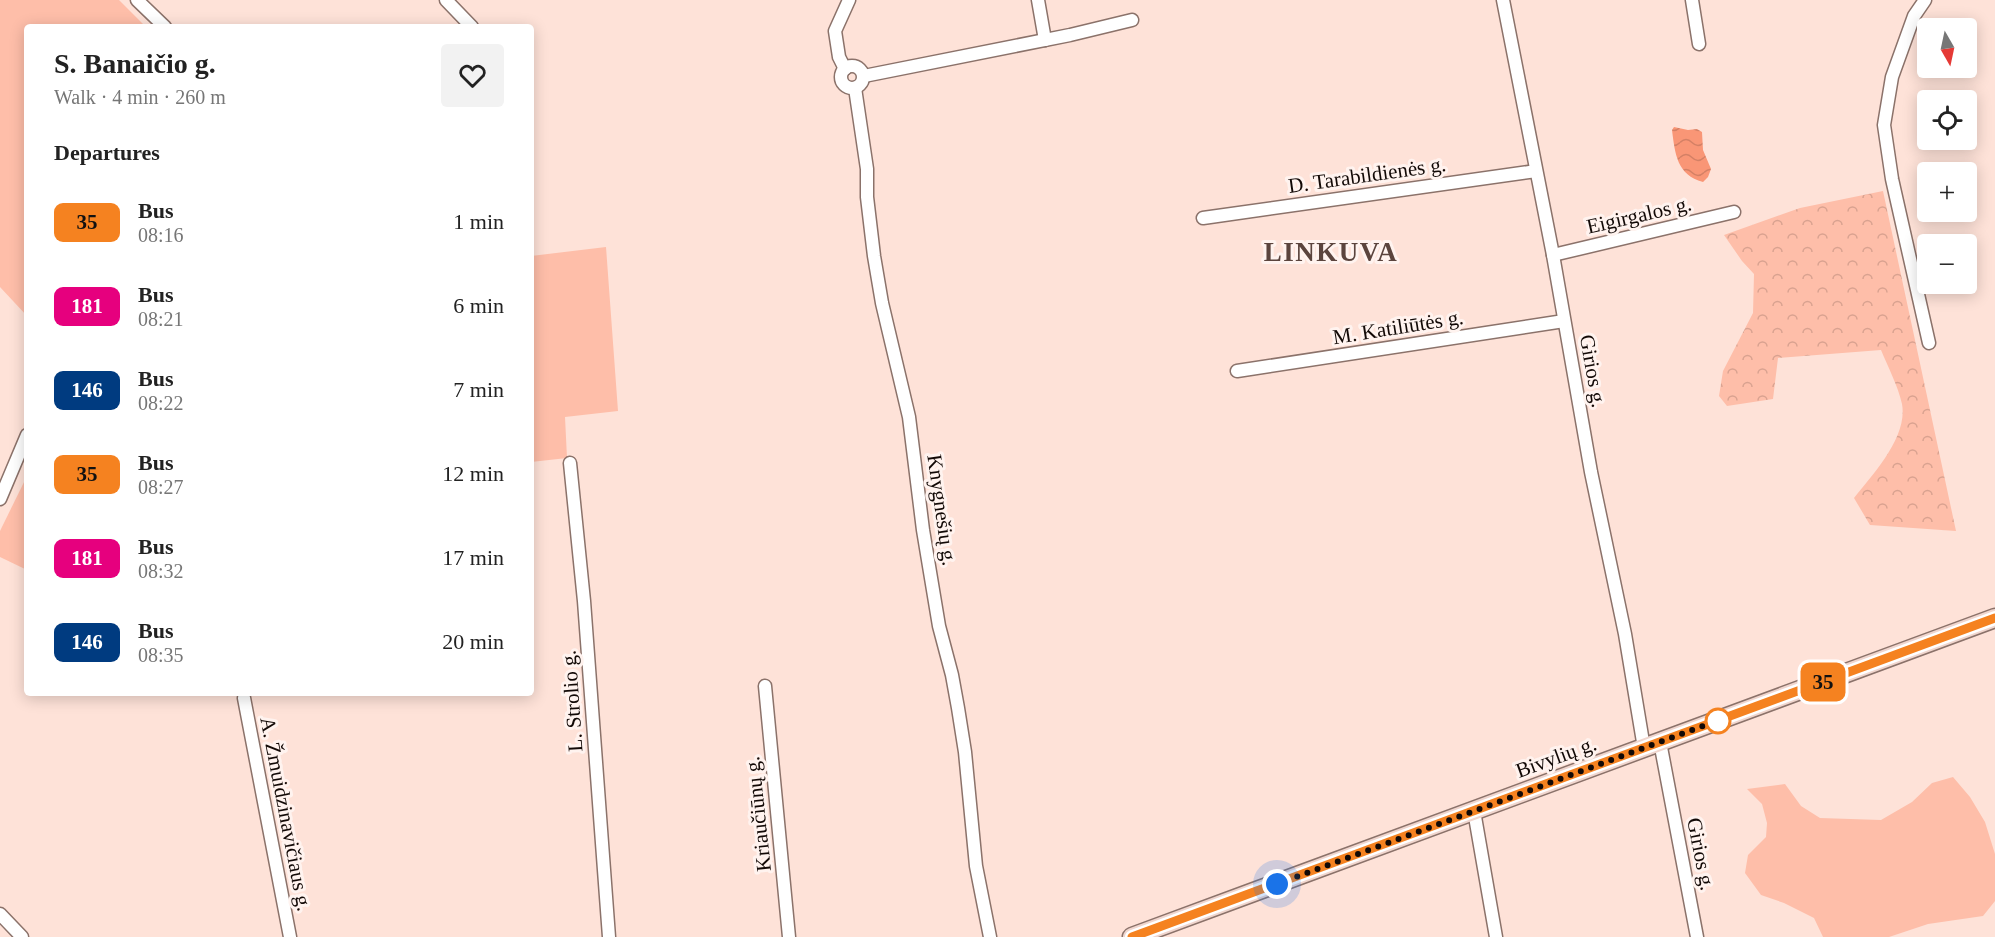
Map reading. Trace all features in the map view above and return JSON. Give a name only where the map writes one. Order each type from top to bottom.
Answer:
[{"type":"street","points":[[137,0],[162,24]]},
{"type":"street","points":[[446,0],[469,24]]},
{"type":"street","points":[[849,0],[835,31],[839,57],[845,69],[854,66],[862,71],[864,76],[862,84],[855,88]]},
{"type":"street","points":[[1038,0],[1045,40]]},
{"type":"street","name":"Girios g.","points":[[1503,0],[1553,255],[1591,472],[1624,634],[1697,937]]},
{"type":"street","points":[[1692,0],[1699,44]]},
{"type":"street","points":[[1925,0],[1914,16],[1892,77],[1884,125],[1892,179],[1929,343]]},
{"type":"street","points":[[864,76],[1132,20]]},
{"type":"street","name":"Knygnešių g.","points":[[845,69],[841,76],[844,84],[855,88],[867,169],[867,197],[874,256],[882,303],[909,417],[923,530],[939,626],[952,675],[965,752],[976,866],[990,937]]},
{"type":"street","name":"D. Tarabildienės g.","points":[[1203,218],[1536,171]]},
{"type":"street","name":"Eigirgalos g.","points":[[1553,255],[1734,212]]},
{"type":"street","name":"M. Katiliūtės g.","points":[[1237,371],[1564,321]]},
{"type":"street","points":[[0,499],[24,442]]},
{"type":"street","name":"L. Strolio g.","points":[[570,463],[584,601],[609,937]]},
{"type":"street","name":"Bivylių g.","points":[[1132,937],[1995,618]]},
{"type":"street","name":"Kriaučiūnų g.","points":[[765,686],[789,937]]},
{"type":"street","name":"A. Žmuidzinavičiaus g.","points":[[244,698],[290,937]]},
{"type":"street","points":[[1474,811],[1496,937]]},
{"type":"street","points":[[0,914],[22,937]]},
{"type":"green space","points":[[0,0],[119,0],[143,24],[24,24],[24,313],[0,287]]},
{"type":"green space","points":[[1883,191],[1956,531],[1870,525],[1854,498],[1887,454],[1900,429],[1902,404],[1881,350],[1778,358],[1773,399],[1727,406],[1719,396],[1723,371],[1753,313],[1754,274],[1724,235],[1800,208]]},
{"type":"green space","points":[[606,247],[618,411],[565,417],[567,458],[534,462],[534,256]]},
{"type":"green space","points":[[24,482],[24,569],[0,557],[0,531]]},
{"type":"green space","points":[[1953,777],[1970,797],[1985,822],[1995,854],[1995,901],[1983,916],[1928,924],[1889,937],[1823,937],[1814,918],[1784,903],[1761,895],[1745,873],[1748,855],[1766,837],[1767,823],[1762,804],[1747,789],[1785,784],[1801,806],[1820,818],[1881,820],[1912,802],[1932,783]]},
{"type":"water","points":[[1674,127],[1697,129],[1702,132],[1703,150],[1711,169],[1703,182],[1688,174],[1679,162],[1673,139]]},
{"type":"bus line","name":"35","points":[[1132,937],[1995,618]]},
{"type":"district","name":"LINKUVA","points":[[1331,252]]},
{"type":"route","points":[[1277,884],[1722,719],[1718,721]]}]
